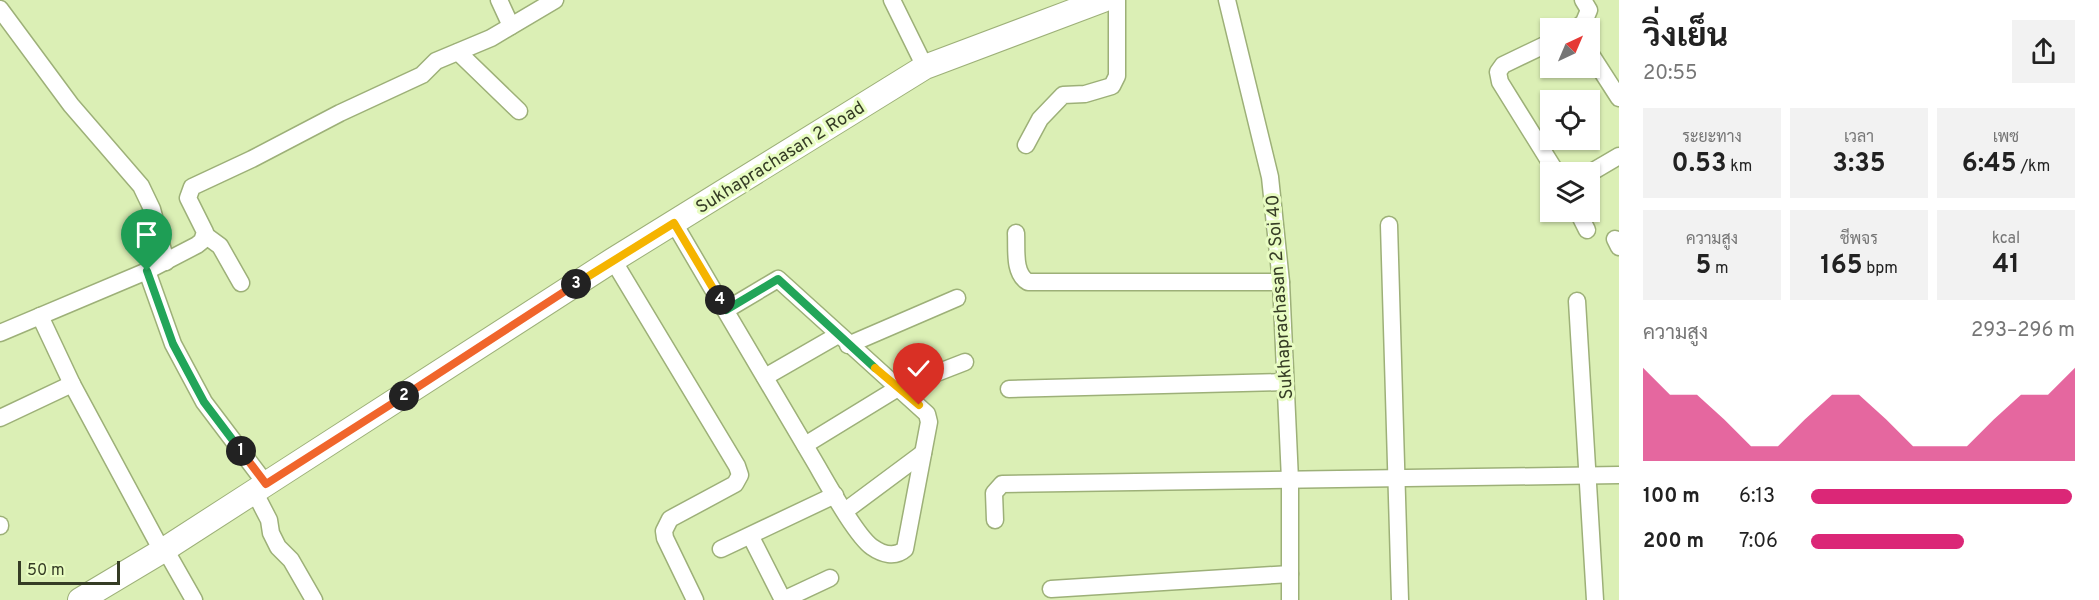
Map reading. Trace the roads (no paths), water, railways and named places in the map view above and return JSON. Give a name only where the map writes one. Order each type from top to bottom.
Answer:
[{"type":"street","points":[[499,0],[511,26]]},
{"type":"street","points":[[241,283],[220,246],[205,235],[188,198],[192,187],[422,75],[436,61],[511,26],[555,0]]},
{"type":"street","points":[[892,0],[925,67]]},
{"type":"street","name":"Sukhaprachasan 2 Road","points":[[80,600],[164,550],[614,260],[925,67],[1102,0]]},
{"type":"street","points":[[1026,146],[1040,119],[1063,95],[1085,94],[1112,86],[1117,76],[1117,0]]},
{"type":"street","name":"Sukhaprachasan 2 Soi 40","points":[[1227,0],[1270,177],[1281,282],[1290,480],[1290,600]]},
{"type":"street","points":[[1582,0],[1589,10],[1586,18]]},
{"type":"street","points":[[0,9],[71,105],[141,186],[152,209],[166,262]]},
{"type":"street","points":[[1540,47],[1503,65],[1498,72],[1500,82],[1550,162]]},
{"type":"street","points":[[458,52],[519,111]]},
{"type":"street","points":[[1600,69],[1619,98]]},
{"type":"street","points":[[1600,167],[1619,156]]},
{"type":"street","points":[[1583,222],[1587,230]]},
{"type":"street","points":[[674,223],[845,511],[871,546],[891,555],[900,554],[905,549],[929,422],[927,414],[778,279],[726,310]]},
{"type":"street","points":[[1389,225],[1400,600]]},
{"type":"street","points":[[1016,233],[1019,272],[1021,278],[1028,282],[1281,282]]},
{"type":"street","points":[[2,329],[40,316],[147,271],[197,245],[205,235]]},
{"type":"street","points":[[614,260],[738,466],[740,475],[735,484],[670,519],[665,525],[665,538],[695,600]]},
{"type":"street","points":[[147,271],[173,344],[204,402],[260,488],[269,520],[287,540],[291,560],[314,600]]},
{"type":"street","points":[[765,377],[844,340],[957,298]]},
{"type":"street","points":[[1577,301],[1595,600]]},
{"type":"street","points":[[40,316],[72,384],[194,600]]},
{"type":"street","points":[[805,445],[898,388],[965,362]]},
{"type":"street","points":[[1009,389],[1285,382]]},
{"type":"street","points":[[0,418],[72,384]]},
{"type":"street","points":[[845,511],[923,453]]},
{"type":"street","points":[[994,520],[994,493],[1002,484],[1619,475]]},
{"type":"street","points":[[721,549],[751,537],[835,495]]},
{"type":"street","points":[[751,537],[783,600],[830,579]]},
{"type":"street","points":[[1051,590],[1290,574]]}]
